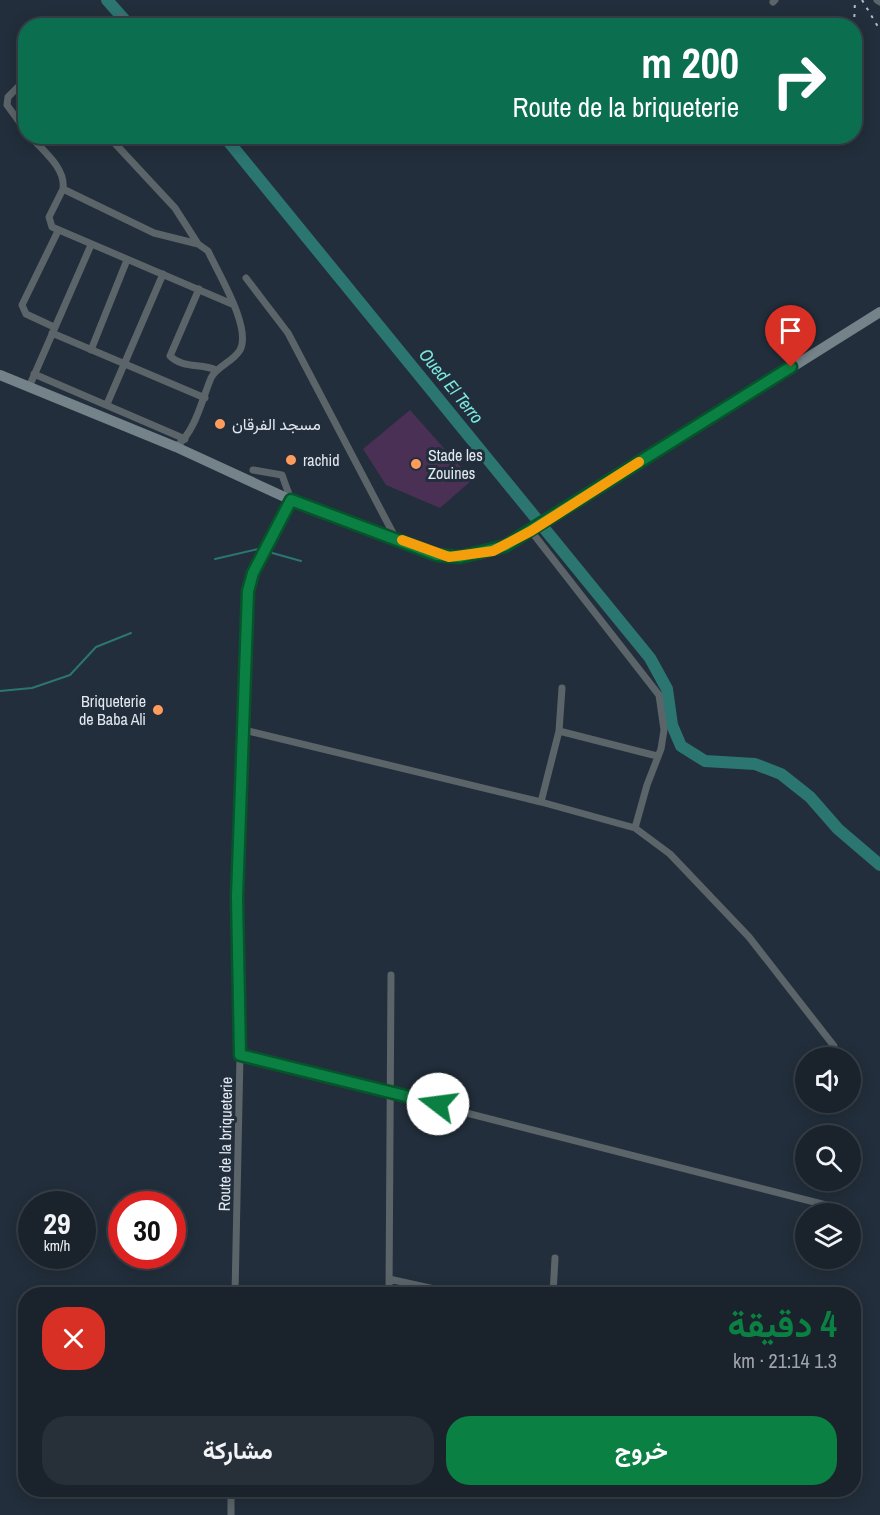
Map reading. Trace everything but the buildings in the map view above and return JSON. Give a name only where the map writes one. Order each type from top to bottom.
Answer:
[{"type":"main road","points":[[0,375],[176,447],[291,500],[395,537],[437,555],[460,557],[493,551],[537,528],[880,312]]},
{"type":"street","points":[[18,87],[9,97],[7,105],[18,120]]},
{"type":"street","points":[[37,144],[59,170],[64,182],[48,220],[50,225],[58,231],[232,304]]},
{"type":"street","points":[[116,144],[176,207],[198,244],[208,252],[239,319],[243,339],[233,358],[216,370],[185,440],[176,447]]},
{"type":"street","points":[[63,189],[154,233],[198,244]]},
{"type":"street","points":[[58,231],[22,305],[26,314],[91,350],[205,398]]},
{"type":"street","points":[[29,387],[91,245]]},
{"type":"street","points":[[91,350],[128,260]]},
{"type":"street","points":[[107,404],[163,274]]},
{"type":"street","points":[[246,278],[288,333],[395,537]]},
{"type":"street","points":[[199,290],[170,356],[186,365],[204,365],[216,370]]},
{"type":"street","points":[[34,374],[185,440]]},
{"type":"street","points":[[253,470],[282,475],[291,500]]},
{"type":"street","name":"Route de la briqueterie","points":[[235,1287],[240,1055],[237,897],[248,591],[267,544],[291,500]]},
{"type":"street","points":[[537,528],[659,695],[664,730],[661,749],[635,828]]},
{"type":"street","points":[[541,802],[559,731],[562,688]]},
{"type":"street","points":[[244,730],[541,802],[635,828],[670,854],[748,937],[834,1047]]},
{"type":"street","points":[[559,731],[657,756]]},
{"type":"street","points":[[389,1287],[391,975]]},
{"type":"street","points":[[240,1055],[392,1092],[818,1203]]},
{"type":"street","points":[[553,1287],[555,1258]]},
{"type":"street","points":[[389,1279],[425,1287]]},
{"type":"street","points":[[231,1497],[231,1515]]},
{"type":"shaded area","name":"Stade les Zouines","points":[[410,410],[472,480],[440,508],[386,485],[363,449]]},
{"type":"waterway","name":"Oued El Terro","points":[[107,0],[123,18]]},
{"type":"waterway","name":"Oued El Terro","points":[[231,144],[650,658],[667,689],[672,725],[681,746],[705,761],[755,764],[781,774],[810,797],[838,829],[880,865]]},
{"type":"waterway","points":[[215,559],[258,549],[301,561]]},
{"type":"waterway","points":[[0,691],[32,688],[70,675],[96,647],[131,633]]},
{"type":"railway","points":[[854,18],[855,0]]},
{"type":"railway","points":[[862,0],[880,30]]},
{"type":"slow traffic","points":[[402,540],[437,555],[449,557],[470,556],[493,551],[531,531],[639,462]]},
{"type":"place","name":"مسجد الفرقان","points":[[220,424]]},
{"type":"place","name":"rachid","points":[[291,460]]},
{"type":"place","name":"Stade les Zouines","points":[[416,464]]},
{"type":"place","name":"Briqueterie de Baba Ali","points":[[158,710]]},
{"type":"route","points":[[438,1104],[240,1055],[237,897],[248,591],[253,573],[291,500],[395,537],[437,555],[460,557],[493,551],[531,531],[791,367]]}]
